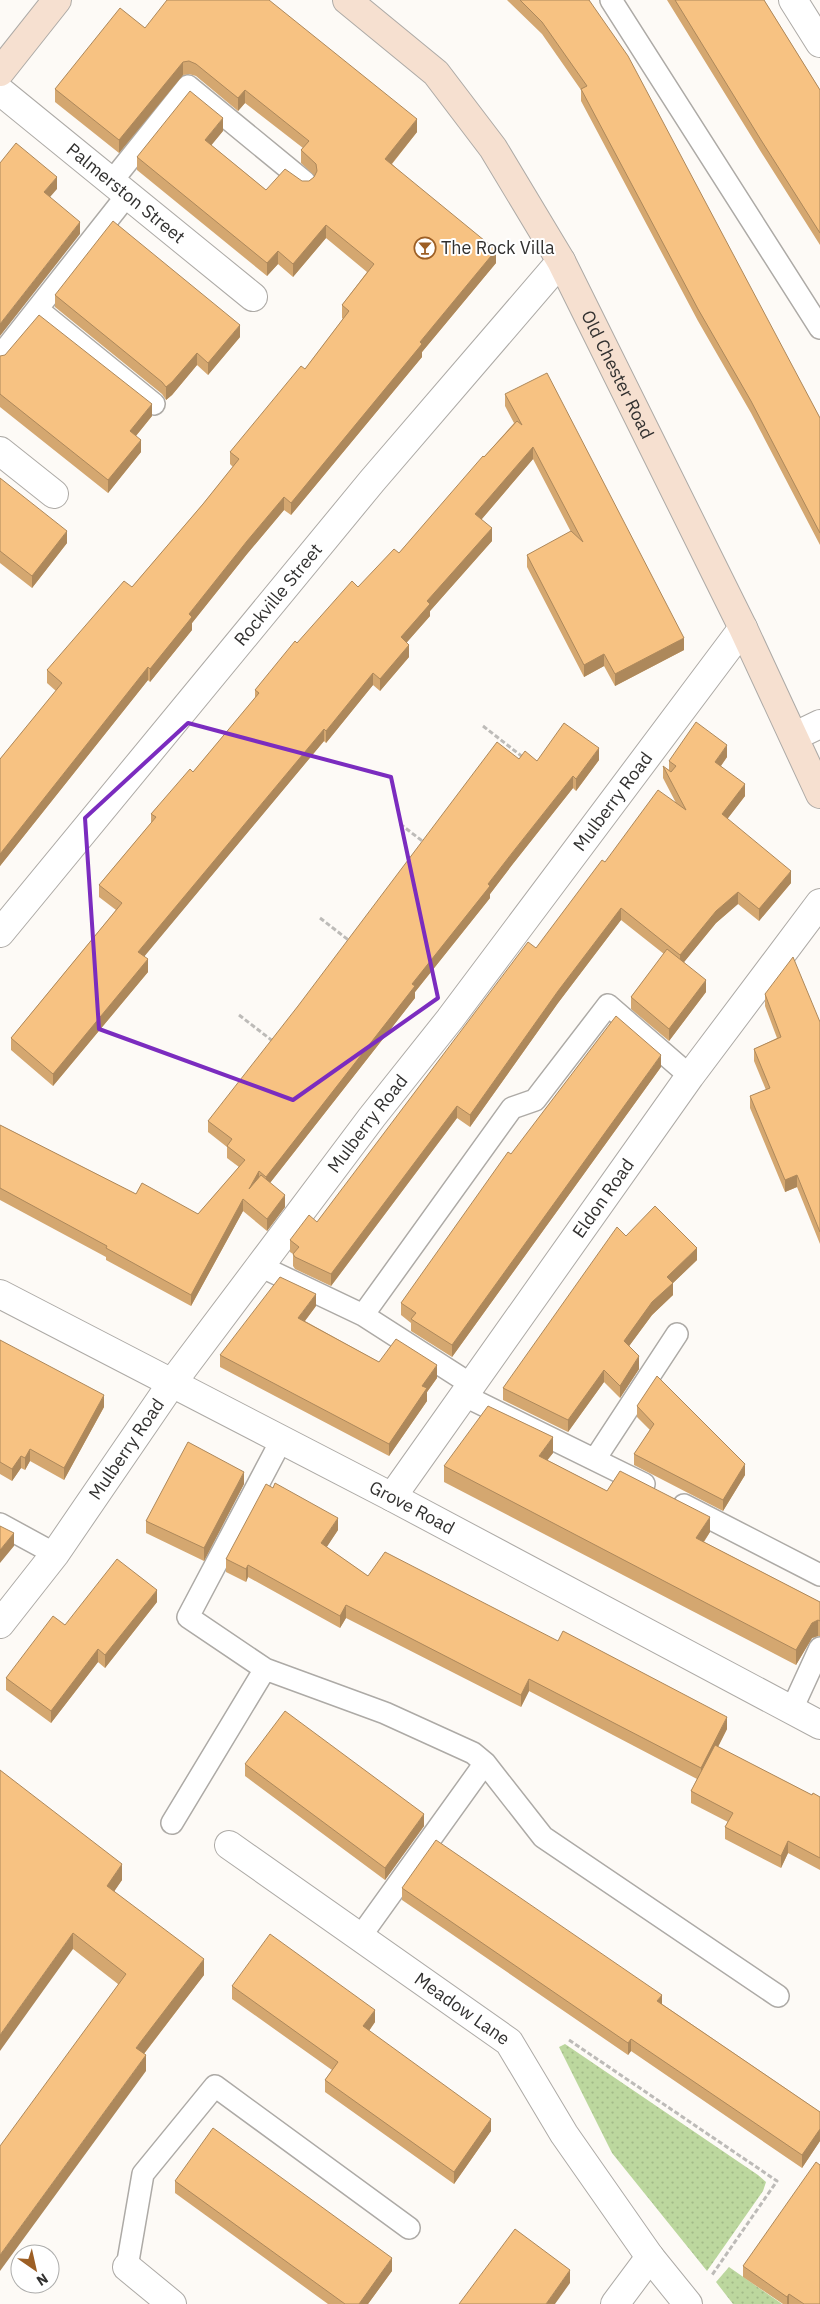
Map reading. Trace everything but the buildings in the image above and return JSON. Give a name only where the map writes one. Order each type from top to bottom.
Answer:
[{"type":"main road","points":[[0,72],[57,0]]},
{"type":"main road","name":"Old Chester Road","points":[[347,0],[436,73],[493,148],[561,261],[743,628],[795,736],[820,794]]},
{"type":"street","points":[[793,0],[820,43]]},
{"type":"street","name":"Palmerston Street","points":[[0,91],[253,297]]},
{"type":"street","name":"Rockville Street","points":[[0,934],[372,481],[561,261]]},
{"type":"street","points":[[0,451],[54,494]]},
{"type":"street","name":"Mulberry Road","points":[[0,1624],[55,1554],[172,1383],[372,1117],[450,1020],[743,628]]},
{"type":"street","points":[[795,736],[820,724]]},
{"type":"street","name":"Eldon Road","points":[[392,1497],[690,1076],[820,903]]},
{"type":"street","name":"Grove Road","points":[[0,1294],[282,1439],[820,1725]]},
{"type":"street","name":"Meadow Lane","points":[[229,1846],[509,2042],[564,2134],[650,2257],[688,2304]]},
{"type":"street","points":[[615,2304],[650,2257]]},
{"type":"street","points":[[126,2267],[172,2304]]},
{"type":"lane","points":[[611,0],[820,328]]},
{"type":"lane","points":[[0,356],[37,309],[188,86],[305,182]]},
{"type":"lane","points":[[37,309],[154,404]]},
{"type":"lane","points":[[363,1315],[512,1108],[535,1100],[608,1005],[690,1076]]},
{"type":"lane","points":[[260,1266],[363,1315],[468,1390],[595,1459],[820,1575]]},
{"type":"lane","points":[[595,1459],[677,1334]]},
{"type":"lane","points":[[282,1439],[188,1617],[265,1669],[385,1713],[473,1753],[485,1763],[543,1837],[778,1996]]},
{"type":"lane","points":[[0,1524],[55,1554]]},
{"type":"lane","points":[[792,1709],[820,1648]]},
{"type":"lane","points":[[172,1823],[265,1669]]},
{"type":"lane","points":[[360,1937],[485,1763]]},
{"type":"lane","points":[[126,2267],[143,2174],[215,2086],[410,2228]]},
{"type":"path","points":[[483,726],[530,762]]},
{"type":"path","points":[[400,824],[432,848]]},
{"type":"path","points":[[320,918],[358,948]]},
{"type":"path","points":[[239,1015],[278,1045]]},
{"type":"path","points":[[568,2040],[778,2181],[707,2281]]},
{"type":"highlighted area","points":[[188,723],[391,777],[438,998],[293,1100],[99,1029],[85,818]]},
{"type":"green space","points":[[565,2044],[766,2182],[763,2191],[707,2271],[612,2153],[559,2047]]},
{"type":"green space","points":[[729,2267],[782,2304],[733,2304],[716,2282]]},
{"type":"place","name":"The Rock Villa","points":[[425,248]]}]
